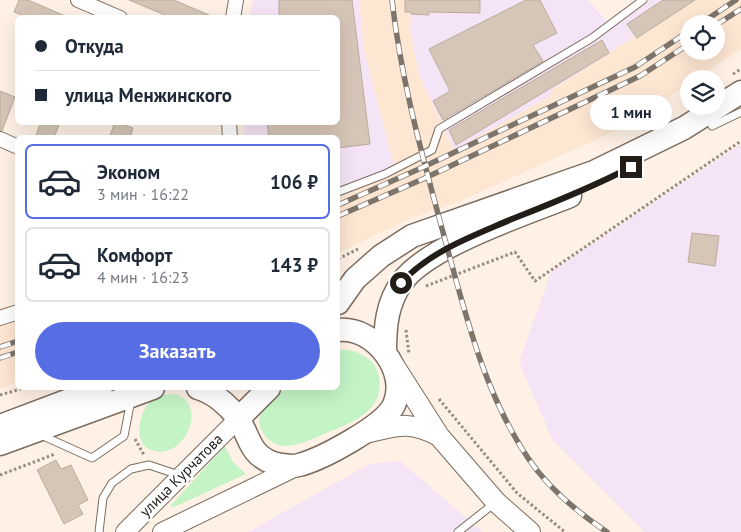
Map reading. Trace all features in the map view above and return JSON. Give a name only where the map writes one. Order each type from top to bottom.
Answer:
[{"type":"main road","points":[[530,532],[496,502],[439,436],[396,357],[384,328],[389,308],[401,283],[416,266],[464,228],[594,172],[684,128],[741,92]]},
{"type":"main road","points":[[340,298],[346,284],[381,256],[412,236],[464,228],[599,184],[712,126],[741,107]]},
{"type":"main road","points":[[340,330],[369,337],[396,357]]},
{"type":"main road","points":[[201,390],[225,404],[238,418],[256,454],[274,463],[298,466],[365,433],[382,420],[394,405],[397,386],[396,357]]},
{"type":"main road","points":[[0,426],[96,390]]},
{"type":"main road","points":[[238,418],[267,390]]},
{"type":"main road","points":[[0,444],[142,391]]},
{"type":"main road","points":[[365,433],[409,425],[422,427],[439,436]]},
{"type":"street","points":[[78,0],[113,15]]},
{"type":"street","points":[[234,15],[236,0]]},
{"type":"street","points":[[0,139],[15,146]]},
{"type":"street","points":[[0,318],[15,313]]},
{"type":"street","name":"улица Курчатова","points":[[125,532],[238,418]]},
{"type":"street","name":"улица Курчатова","points":[[162,532],[298,466]]},
{"type":"lane","points":[[340,191],[385,174],[432,150],[439,129],[592,38],[643,0]]},
{"type":"lane","points":[[712,126],[741,112]]},
{"type":"lane","points":[[34,432],[92,458],[124,436],[126,424],[142,391]]},
{"type":"lane","points":[[99,532],[103,498],[112,484],[131,469],[149,465],[182,476]]},
{"type":"lane","points":[[458,532],[496,502]]},
{"type":"path","points":[[419,290],[434,282],[515,252],[535,281],[741,141]]},
{"type":"path","points":[[396,357],[408,352],[407,322]]},
{"type":"path","points":[[0,395],[17,390]]},
{"type":"path","points":[[435,394],[517,493],[565,532]]},
{"type":"path","points":[[126,424],[149,465]]},
{"type":"path","points":[[0,475],[70,448]]},
{"type":"shaded area","points":[[253,0],[359,0],[364,50],[396,173],[340,197],[340,135],[245,135],[244,125],[340,125],[340,15],[250,15]]},
{"type":"shaded area","points":[[359,0],[411,0],[410,32],[419,75],[454,150],[549,97],[552,90],[691,0],[741,0],[741,49],[725,60],[725,15],[680,15],[680,60],[724,60],[710,70],[680,70],[680,90],[628,125],[456,203],[412,218],[340,252],[340,197],[396,172],[364,50]]},
{"type":"shaded area","points":[[411,0],[588,0],[607,21],[637,0],[691,0],[552,90],[549,97],[454,150],[419,75],[410,32]]},
{"type":"shaded area","points":[[741,144],[741,532],[645,532],[552,439],[519,362],[551,272]]},
{"type":"shaded area","points":[[15,305],[15,383],[0,389],[0,307]]},
{"type":"shaded area","points":[[400,461],[483,532],[248,532],[369,464]]},
{"type":"green space","points":[[340,351],[359,353],[369,359],[376,368],[380,386],[378,397],[372,406],[356,420],[300,444],[284,446],[268,439],[259,423],[262,411],[270,401],[284,390],[340,390]]},
{"type":"green space","points":[[170,394],[182,398],[189,405],[191,416],[189,428],[184,439],[175,447],[164,451],[151,450],[145,447],[142,442],[140,421],[145,408],[153,399],[161,395]]},
{"type":"green space","points":[[225,446],[233,462],[246,474],[172,508],[171,505]]},
{"type":"building","points":[[19,0],[28,0],[63,15],[22,15],[14,12]]},
{"type":"building","points":[[129,0],[174,0],[209,15],[165,15]]},
{"type":"building","points":[[279,0],[352,0],[370,144],[340,148],[340,135],[269,135],[267,125],[340,125],[340,15],[279,15]]},
{"type":"building","points":[[405,0],[480,0],[480,13],[429,12],[429,15],[411,14],[411,12],[405,12]]},
{"type":"building","points":[[526,0],[540,0],[557,33],[533,45],[543,61],[443,120],[433,101],[450,91],[429,49]]},
{"type":"building","points":[[663,0],[695,0],[637,38],[627,24]]},
{"type":"building","points":[[602,40],[609,53],[456,145],[449,130]]},
{"type":"building","points":[[0,91],[15,97],[2,131],[0,130]]},
{"type":"building","points":[[40,125],[59,125],[55,135],[36,135]]},
{"type":"building","points":[[114,125],[124,125],[133,128],[131,135],[110,135]]},
{"type":"building","points":[[692,233],[719,236],[715,266],[688,262]]},
{"type":"building","points":[[56,460],[61,469],[71,465],[88,500],[78,505],[83,514],[64,524],[37,470]]},
{"type":"railway","points":[[392,0],[401,60],[421,148],[468,322],[487,378],[512,432],[536,469],[564,499],[607,532]]},
{"type":"railway","points":[[714,15],[736,0]]},
{"type":"railway","points":[[725,19],[741,9]]},
{"type":"railway","points":[[340,204],[635,67],[680,37]]},
{"type":"railway","points":[[340,215],[423,179],[640,76],[680,50]]},
{"type":"railway","points":[[0,347],[15,342]]},
{"type":"railway","points":[[0,358],[15,353]]},
{"type":"route","points":[[401,283],[416,266],[467,238],[599,184],[631,167]]}]
